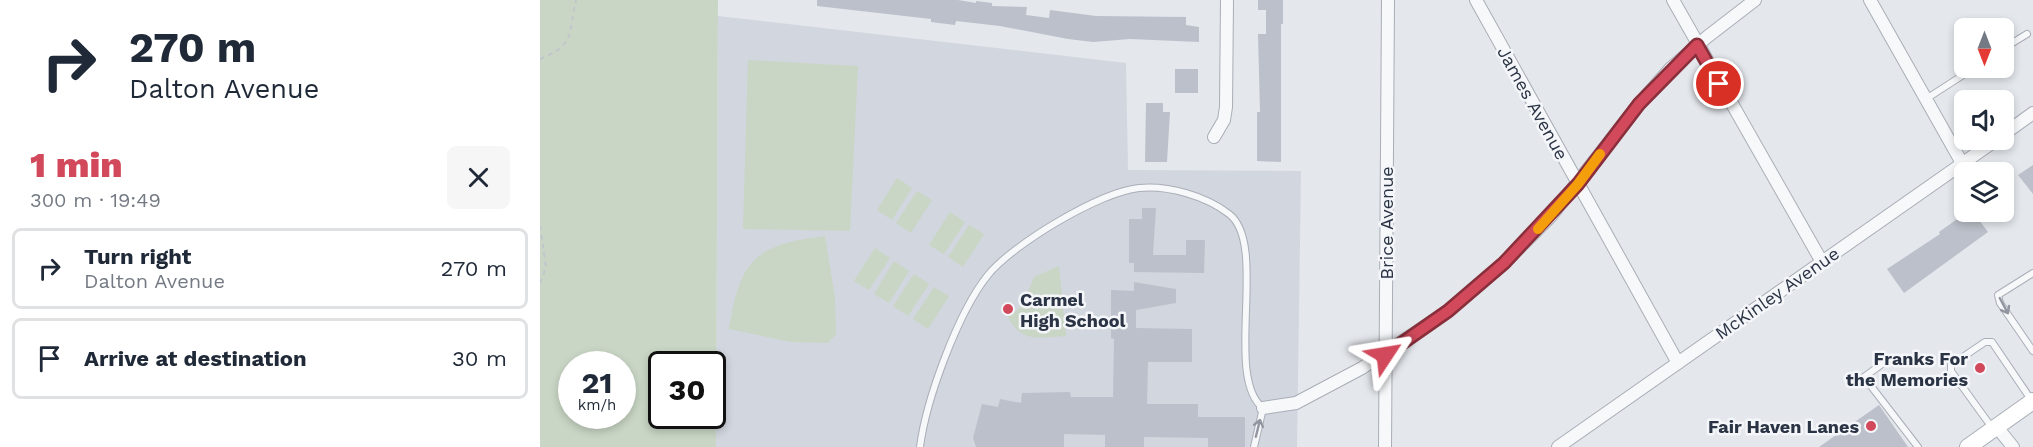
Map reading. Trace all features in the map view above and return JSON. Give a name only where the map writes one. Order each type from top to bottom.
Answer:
[{"type":"street","points":[[1214,137],[1224,120],[1226,107],[1227,0]]},
{"type":"street","name":"Brice Avenue","points":[[1385,447],[1388,0]]},
{"type":"street","name":"James Avenue","points":[[1476,0],[1678,363]]},
{"type":"street","points":[[1672,0],[1822,262]]},
{"type":"street","points":[[1263,408],[1296,403],[1385,355],[1448,311],[1504,263],[1578,184],[1639,104],[1697,45],[1755,0]]},
{"type":"street","points":[[1870,0],[1961,162]]},
{"type":"street","points":[[2014,127],[2033,113]]},
{"type":"street","name":"McKinley Avenue","points":[[1963,162],[1981,150]]},
{"type":"street","name":"McKinley Avenue","points":[[1558,447],[1954,169]]},
{"type":"street","points":[[1968,447],[2033,401]]},
{"type":"street","points":[[1995,428],[2013,447]]},
{"type":"lane","points":[[2014,42],[2027,34]]},
{"type":"lane","points":[[1925,99],[1958,78]]},
{"type":"lane","points":[[920,447],[930,398],[964,316],[988,275],[1005,258],[1067,217],[1114,195],[1137,188],[1152,187],[1187,194],[1222,209],[1239,225],[1244,249],[1248,379],[1254,401],[1263,408],[1254,447]]},
{"type":"lane","points":[[2033,273],[1998,295],[2000,303],[2033,351]]},
{"type":"lane","points":[[1995,428],[1952,371],[1951,365],[1985,342],[1992,342],[2033,401]]},
{"type":"lane","points":[[1882,364],[1864,377],[1918,447]]},
{"type":"path","points":[[540,59],[562,49],[570,38],[576,0]]},
{"type":"path","points":[[540,226],[546,267],[540,283]]},
{"type":"shaded area","name":"Carmel High School","points":[[718,16],[1126,63],[1128,170],[1301,171],[1297,447],[716,447],[716,429],[726,429],[726,351],[716,351]]},
{"type":"green space","points":[[540,0],[718,0],[716,351],[648,351],[648,429],[716,429],[716,447],[540,447]]},
{"type":"green space","points":[[748,60],[858,66],[850,231],[743,229]]},
{"type":"green space","points":[[897,178],[912,188],[892,220],[877,210]]},
{"type":"green space","points":[[917,191],[932,200],[911,233],[896,223]]},
{"type":"green space","points":[[950,212],[965,222],[944,254],[929,245]]},
{"type":"green space","points":[[969,225],[984,234],[963,267],[948,257]]},
{"type":"green space","points":[[825,236],[835,298],[836,334],[828,343],[791,342],[729,329],[739,286],[746,271],[755,260],[782,244]]},
{"type":"green space","points":[[875,248],[890,258],[869,290],[854,281]]},
{"type":"green space","points":[[894,261],[909,271],[889,303],[874,294]]},
{"type":"green space","points":[[1059,266],[1066,336],[1039,338],[1019,332],[1008,317],[1022,306],[1034,277]]},
{"type":"green space","points":[[914,274],[929,284],[908,316],[893,306]]},
{"type":"green space","points":[[934,287],[949,296],[928,329],[913,319]]},
{"type":"building","points":[[817,0],[958,0],[976,3],[976,1],[992,3],[992,6],[1027,7],[1026,15],[1049,18],[1050,10],[1096,16],[1186,17],[1186,25],[1199,27],[1199,42],[1130,39],[1093,42],[1000,26],[956,21],[955,25],[931,22],[931,19],[817,6]]},
{"type":"building","points":[[1258,0],[1283,0],[1281,162],[1257,161],[1257,112],[1260,112],[1258,34],[1266,34],[1266,10],[1258,10]]},
{"type":"building","points":[[1175,69],[1198,69],[1198,93],[1175,93]]},
{"type":"building","points":[[1146,103],[1163,103],[1163,112],[1170,112],[1167,162],[1145,162]]},
{"type":"building","points":[[2033,165],[2033,194],[2018,175]]},
{"type":"building","points":[[1142,208],[1156,208],[1153,255],[1186,255],[1186,240],[1205,240],[1204,273],[1134,272],[1134,263],[1129,263],[1129,219],[1142,219]]},
{"type":"building","points":[[1954,221],[1980,222],[1988,232],[1904,293],[1887,269],[1940,234],[1939,232]]},
{"type":"building","points":[[1134,282],[1176,289],[1176,303],[1136,310],[1136,328],[1192,329],[1192,362],[1148,362],[1147,404],[1198,404],[1198,417],[1245,417],[1245,447],[1208,447],[1208,438],[1144,437],[1144,447],[1105,447],[1105,435],[1064,434],[1064,447],[976,447],[973,438],[982,404],[998,407],[1000,399],[1021,403],[1022,393],[1070,392],[1071,397],[1113,397],[1114,339],[1111,338],[1111,290],[1134,291]]},
{"type":"building","name":"Fair Haven Lanes","points":[[1879,405],[1908,447],[1819,447]]},
{"type":"slow traffic","points":[[1538,229],[1578,184],[1600,154]]},
{"type":"place","name":"Carmel High School","points":[[1008,309]]},
{"type":"place","name":"Franks For the Memories","points":[[1980,368]]},
{"type":"place","name":"Fair Haven Lanes","points":[[1871,426]]},
{"type":"route","points":[[1385,355],[1448,311],[1504,263],[1551,216],[1639,104],[1671,68],[1697,45],[1719,84]]}]
